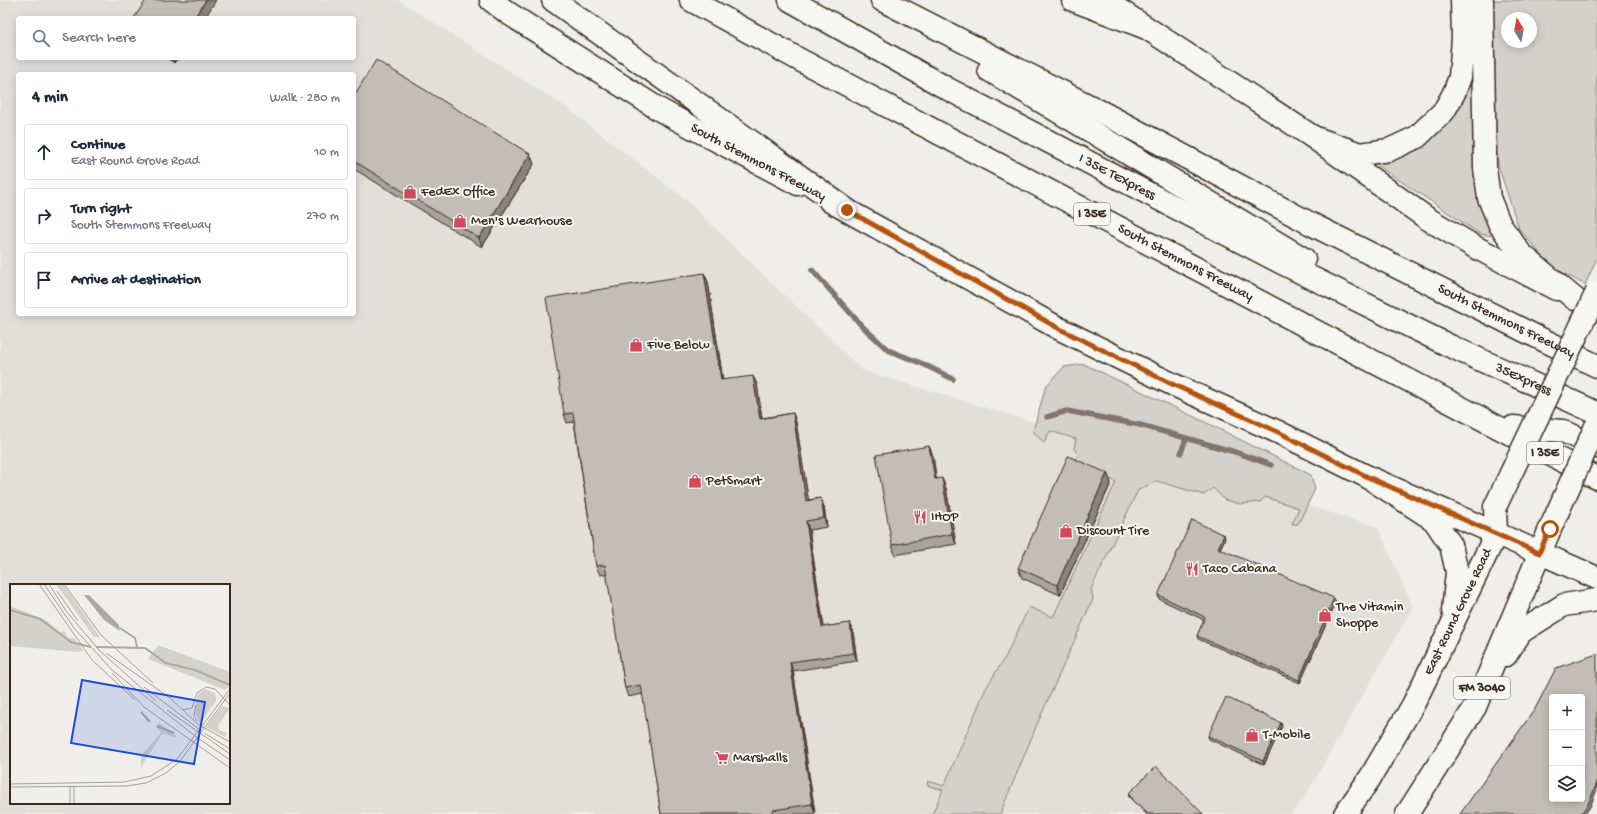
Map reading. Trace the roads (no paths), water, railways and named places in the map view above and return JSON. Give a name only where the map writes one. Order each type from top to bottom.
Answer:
[{"type":"main road","name":"South Stemmons Freeway","points":[[491,0],[508,13],[660,110],[847,210],[1060,329],[1174,385],[1278,432],[1368,477],[1597,578]]},
{"type":"main road","points":[[553,0],[847,210]]},
{"type":"main road","name":"South Stemmons Freeway","points":[[691,0],[800,60],[1597,478]]},
{"type":"main road","name":"I 35E TEXpress","points":[[790,0],[948,89],[1282,263],[1450,346]]},
{"type":"main road","points":[[872,0],[1450,346]]},
{"type":"main road","name":"South Stemmons Freeway","points":[[882,0],[1105,114],[1313,225],[1597,366]]},
{"type":"main road","points":[[1073,0],[1144,27]]},
{"type":"main road","points":[[1104,0],[1313,137],[1428,219],[1475,247],[1597,310]]},
{"type":"main road","points":[[1313,137],[1360,154],[1389,150],[1417,137],[1444,110],[1454,93],[1460,77],[1463,38],[1462,0]]},
{"type":"main road","points":[[1482,0],[1485,168],[1489,198],[1500,225],[1521,254],[1575,299]]},
{"type":"main road","name":"East Round Grove Road","points":[[1345,814],[1370,778],[1413,705],[1496,534],[1495,507],[1597,292]]},
{"type":"main road","name":"35Express","points":[[1450,346],[1597,413]]},
{"type":"main road","name":"FM 3040","points":[[1407,814],[1474,707],[1539,553],[1597,424]]},
{"type":"main road","points":[[1494,425],[1563,431],[1597,447]]},
{"type":"main road","points":[[1368,477],[1434,520],[1451,544],[1457,572],[1452,625]]},
{"type":"main road","points":[[1474,707],[1520,632],[1564,605],[1597,600]]},
{"type":"waterway","points":[[812,270],[862,326],[888,350],[923,364],[953,379]]},
{"type":"waterway","points":[[1047,417],[1067,411],[1140,425],[1235,452],[1271,465]]},
{"type":"waterway","points":[[1181,453],[1186,438]]},
{"type":"place","name":"FedEx Office","points":[[410,192]]},
{"type":"place","name":"Men's Wearhouse","points":[[460,221]]},
{"type":"place","name":"Five Below","points":[[636,345]]},
{"type":"place","name":"PetSmart","points":[[695,481]]},
{"type":"place","name":"IHOP","points":[[920,517]]},
{"type":"place","name":"Discount Tire","points":[[1066,531]]},
{"type":"place","name":"Taco Cabana","points":[[1192,569]]},
{"type":"place","name":"The Vitamin Shoppe","points":[[1325,615]]},
{"type":"place","name":"T-Mobile","points":[[1252,735]]},
{"type":"place","name":"Marshalls","points":[[722,758]]}]
